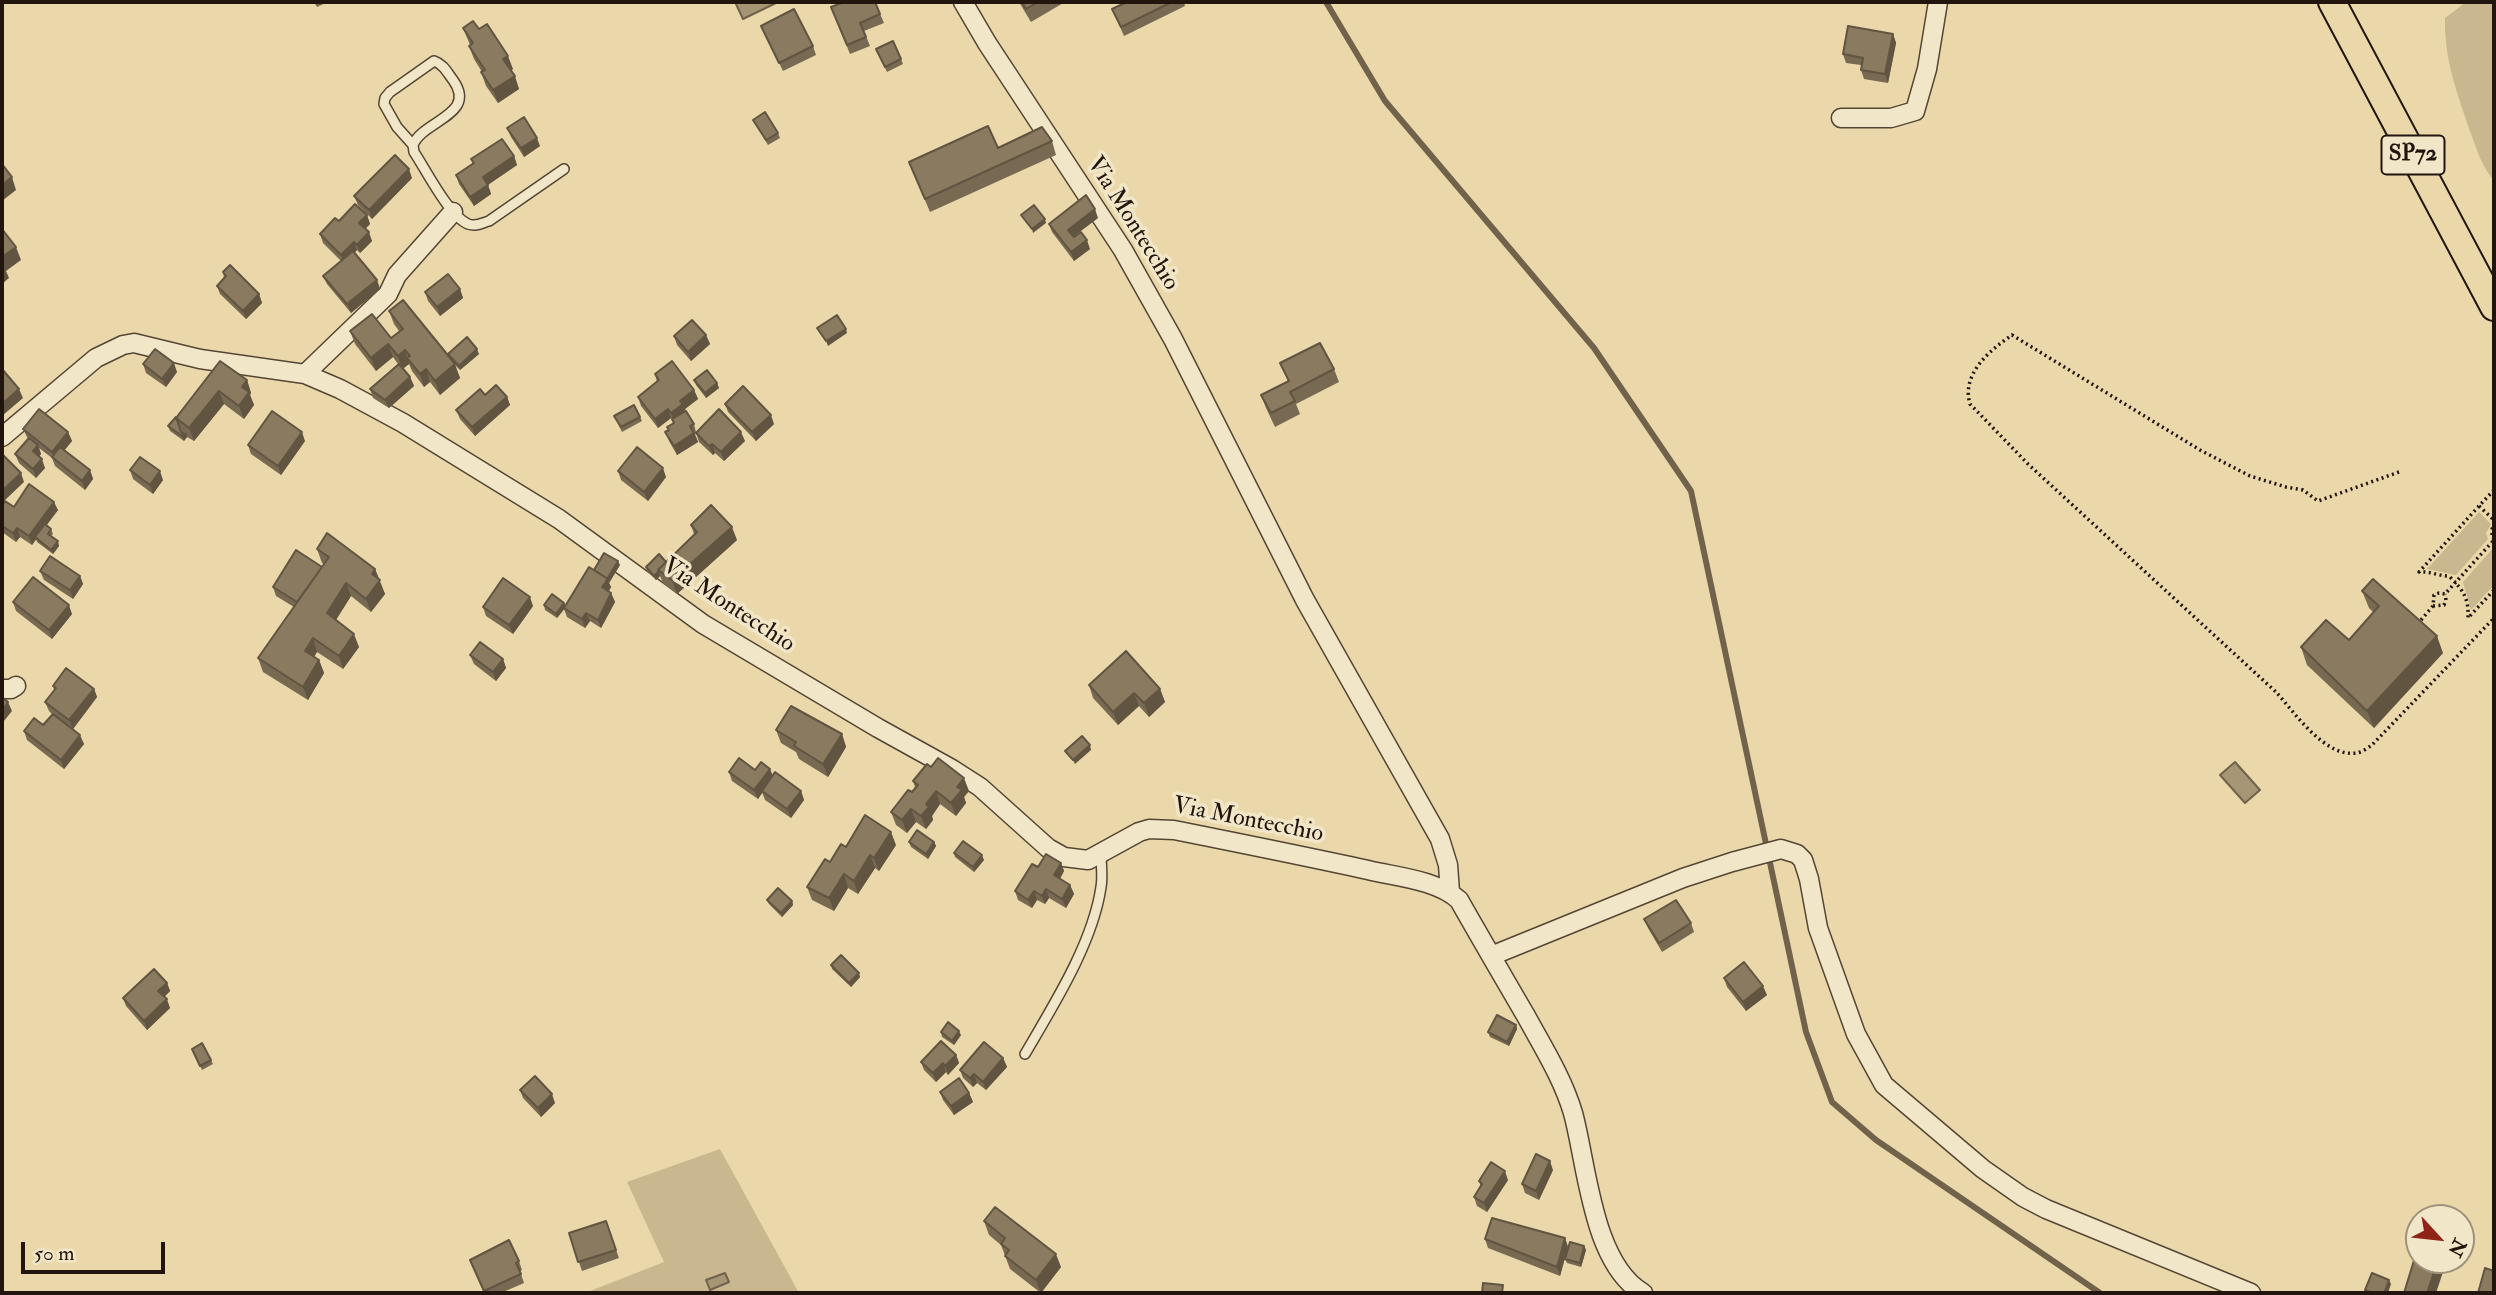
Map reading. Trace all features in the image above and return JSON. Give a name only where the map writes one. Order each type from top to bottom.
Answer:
[{"type":"main road","name":"SP72","points":[[2332,2],[2494,307]]},
{"type":"street","name":"Via Montecchio","points":[[963,2],[1123,250],[1173,339],[1305,600],[1440,839],[1448,865],[1450,892]]},
{"type":"street","points":[[1841,118],[1891,118],[1916,111],[1927,69],[1938,2]]},
{"type":"street","points":[[305,374],[388,294],[397,275],[453,212]]},
{"type":"street","name":"Via Montecchio","points":[[2,437],[96,358],[123,345],[134,343],[200,359],[305,374],[340,389],[414,430],[559,519],[703,624],[952,769],[979,787],[1048,848],[1064,857],[1088,860],[1139,832],[1149,829],[1174,830],[1327,861],[1450,892],[1459,900],[1549,1056],[1572,1111],[1592,1207],[1605,1241],[1617,1267],[1637,1290],[1643,1293]]},
{"type":"street","points":[[1491,956],[1683,878],[1781,849],[1797,854],[1809,879],[1818,928],[1856,1034],[1884,1084],[1983,1168],[2023,1197],[2046,1209],[2251,1293]]},
{"type":"lane","points":[[413,145],[397,127],[384,104],[385,98],[434,61],[441,63],[461,93],[451,113],[416,138],[414,152],[453,212],[464,222],[477,225],[489,220],[564,169]]},
{"type":"lane","points":[[1025,1054],[1059,996],[1090,928],[1102,884],[1101,855]]},
{"type":"path","points":[[2399,472],[2318,501],[2303,490],[2250,476],[2200,450],[2012,335],[1993,348],[1980,364],[1971,377],[1967,393],[1970,404],[2028,464],[2276,692],[2306,726],[2333,750],[2357,752],[2372,746],[2494,618]]},
{"type":"path","points":[[2494,490],[2419,572],[2429,571],[2449,576],[2463,589],[2469,608],[2468,618],[2494,590]]},
{"type":"path","points":[[2421,620],[2433,606],[2434,595],[2445,594],[2494,540],[2491,531],[2494,523],[2479,506]]},
{"type":"path","points":[[2433,606],[2444,605],[2445,594]]},
{"type":"shaded area","points":[[735,2],[778,2],[743,19]]},
{"type":"shaded area","points":[[2466,2],[2494,2],[2494,181],[2483,163],[2460,103],[2447,48],[2445,18]]},
{"type":"shaded area","points":[[2479,512],[2491,524],[2486,533],[2488,539],[2456,575],[2427,569]]},
{"type":"shaded area","points":[[2494,547],[2494,585],[2471,610],[2463,582]]},
{"type":"shaded area","points":[[2235,762],[2260,790],[2245,803],[2220,775]]},
{"type":"shaded area","points":[[720,1149],[799,1293],[585,1293],[664,1262],[627,1182]]},
{"type":"shaded area","points":[[725,1273],[729,1282],[710,1290],[706,1280]]},
{"type":"building","points":[[844,2],[875,2],[880,14],[860,23],[866,37],[847,45],[831,7]]},
{"type":"building","points":[[1022,2],[1038,2],[1026,9]]},
{"type":"building","points":[[1127,2],[1172,2],[1121,27],[1112,9]]},
{"type":"building","points":[[794,9],[813,46],[779,63],[761,26]]},
{"type":"building","points":[[473,21],[479,29],[487,24],[508,56],[503,59],[515,76],[493,90],[481,72],[485,70],[469,46],[473,43],[463,28]]},
{"type":"building","points":[[1848,26],[1893,34],[1885,74],[1861,70],[1863,58],[1843,54]]},
{"type":"building","points":[[893,41],[901,59],[885,67],[876,49]]},
{"type":"building","points":[[765,112],[778,133],[766,140],[753,120]]},
{"type":"building","points":[[524,117],[537,138],[521,148],[507,128]]},
{"type":"building","points":[[988,126],[998,148],[1042,127],[1052,141],[925,199],[909,162]]},
{"type":"building","points":[[502,139],[514,156],[483,177],[488,185],[470,197],[456,175],[474,163],[471,159]]},
{"type":"building","points":[[395,155],[409,169],[369,210],[354,196]]},
{"type":"building","points":[[2,164],[12,177],[2,185]]},
{"type":"building","points":[[1086,195],[1095,209],[1068,230],[1074,237],[1081,232],[1087,240],[1071,252],[1049,224]]},
{"type":"building","points":[[355,204],[367,215],[359,223],[369,232],[357,245],[354,242],[341,255],[320,234],[335,218],[339,221]]},
{"type":"building","points":[[1034,205],[1045,219],[1032,229],[1021,215]]},
{"type":"building","points":[[2,229],[16,247],[2,257]]},
{"type":"building","points":[[353,251],[377,280],[347,304],[323,276]]},
{"type":"building","points":[[230,265],[259,294],[243,311],[217,286],[226,276],[223,272]]},
{"type":"building","points":[[448,274],[460,289],[437,307],[425,292]]},
{"type":"building","points":[[403,300],[455,364],[435,381],[426,369],[420,374],[407,358],[410,356],[405,350],[398,356],[388,344],[371,358],[350,331],[372,314],[391,338],[403,329],[389,311]]},
{"type":"building","points":[[837,315],[846,329],[826,341],[817,328]]},
{"type":"building","points":[[692,320],[706,335],[688,352],[674,336]]},
{"type":"building","points":[[467,337],[477,349],[459,366],[448,354]]},
{"type":"building","points":[[1320,343],[1334,369],[1290,392],[1295,401],[1271,413],[1261,395],[1289,381],[1280,363]]},
{"type":"building","points":[[155,349],[174,363],[162,379],[143,364]]},
{"type":"building","points":[[220,361],[247,380],[242,387],[249,392],[239,406],[219,391],[189,428],[176,418]]},
{"type":"building","points":[[672,361],[694,390],[680,401],[683,404],[671,413],[668,409],[655,419],[638,397],[659,380],[655,374]]},
{"type":"building","points":[[399,364],[410,377],[385,400],[370,389]]},
{"type":"building","points":[[2,369],[19,389],[2,404]]},
{"type":"building","points":[[707,370],[717,383],[705,393],[694,380]]},
{"type":"building","points":[[496,385],[507,397],[472,427],[456,410],[480,389],[485,395]]},
{"type":"building","points":[[743,386],[771,415],[752,432],[725,404]]},
{"type":"building","points":[[634,405],[640,417],[621,427],[614,416]]},
{"type":"building","points":[[39,409],[68,432],[52,452],[23,429]]},
{"type":"building","points":[[719,409],[741,432],[721,452],[712,444],[709,446],[696,433]]},
{"type":"building","points":[[272,411],[302,432],[278,466],[248,445]]},
{"type":"building","points":[[686,411],[694,424],[690,426],[694,433],[674,446],[665,432],[669,430],[667,427],[674,423],[672,419]]},
{"type":"building","points":[[176,417],[184,434],[182,436],[168,426]]},
{"type":"building","points":[[29,438],[38,445],[33,451],[42,459],[33,469],[15,454]]},
{"type":"building","points":[[60,447],[90,470],[82,481],[52,457]]},
{"type":"building","points":[[637,447],[663,468],[644,492],[618,471]]},
{"type":"building","points":[[2,454],[21,473],[2,491]]},
{"type":"building","points":[[140,457],[160,471],[150,485],[130,470]]},
{"type":"building","points":[[29,484],[54,502],[29,536],[17,528],[13,533],[2,526],[2,506],[5,501],[14,507]]},
{"type":"building","points":[[711,505],[732,527],[672,580],[658,570],[697,532],[691,525]]},
{"type":"building","points":[[45,524],[51,529],[48,534],[58,541],[51,550],[35,537]]},
{"type":"building","points":[[327,533],[375,569],[372,574],[380,580],[366,599],[346,583],[327,613],[354,634],[339,656],[313,638],[305,651],[319,660],[303,687],[258,658],[329,557],[317,549]]},
{"type":"building","points":[[296,550],[322,567],[297,602],[273,587]]},
{"type":"building","points":[[604,553],[618,561],[607,579],[594,570]]},
{"type":"building","points":[[659,554],[666,562],[654,576],[646,567]]},
{"type":"building","points":[[50,556],[80,576],[70,590],[40,571]]},
{"type":"building","points":[[589,567],[608,579],[602,587],[611,593],[598,620],[586,613],[582,619],[564,608]]},
{"type":"building","points":[[33,577],[69,605],[49,630],[13,602]]},
{"type":"building","points":[[503,578],[530,597],[509,625],[483,607]]},
{"type":"building","points":[[2373,579],[2437,636],[2367,711],[2301,647],[2326,620],[2349,640],[2379,606],[2362,591]]},
{"type":"building","points":[[552,594],[564,603],[556,614],[544,605]]},
{"type":"building","points":[[480,642],[503,659],[493,672],[470,655]]},
{"type":"building","points":[[1126,651],[1160,689],[1144,703],[1134,693],[1113,712],[1089,685]]},
{"type":"building","points":[[66,668],[94,689],[69,720],[45,702]]},
{"type":"building","points":[[2,697],[8,702],[2,711]]},
{"type":"building","points":[[791,706],[842,734],[823,764],[794,746],[796,742],[776,730]]},
{"type":"building","points":[[53,714],[80,735],[61,760],[24,731],[34,718],[43,725]]},
{"type":"building","points":[[1082,736],[1090,745],[1073,760],[1065,751]]},
{"type":"building","points":[[739,758],[755,770],[761,762],[770,769],[754,790],[729,772]]},
{"type":"building","points":[[938,758],[964,778],[957,787],[962,790],[951,803],[936,791],[926,804],[929,807],[921,816],[911,809],[902,820],[891,812],[908,790],[912,792],[918,785],[913,781],[927,764],[931,767]]},
{"type":"building","points":[[775,772],[801,791],[787,809],[762,791]]},
{"type":"building","points":[[865,815],[891,832],[874,858],[870,855],[854,881],[844,874],[829,898],[807,887],[825,859],[830,862],[841,844],[846,847]]},
{"type":"building","points":[[917,830],[934,842],[926,854],[909,842]]},
{"type":"building","points":[[963,841],[982,855],[973,867],[954,853]]},
{"type":"building","points":[[1046,854],[1061,863],[1054,875],[1070,885],[1062,899],[1046,889],[1042,896],[1034,891],[1028,900],[1015,891],[1032,864],[1038,867]]},
{"type":"building","points":[[778,888],[792,901],[781,913],[767,900]]},
{"type":"building","points":[[1676,900],[1691,923],[1659,943],[1644,919]]},
{"type":"building","points":[[841,955],[859,973],[849,983],[831,965]]},
{"type":"building","points":[[1744,962],[1763,986],[1743,1002],[1724,978]]},
{"type":"building","points":[[154,969],[167,983],[158,991],[167,999],[144,1021],[123,998]]},
{"type":"building","points":[[1497,1015],[1516,1025],[1507,1042],[1488,1032]]},
{"type":"building","points":[[948,1022],[959,1031],[952,1041],[941,1032]]},
{"type":"building","points":[[941,1041],[956,1055],[933,1073],[921,1062]]},
{"type":"building","points":[[984,1042],[1003,1058],[983,1082],[974,1074],[970,1078],[960,1070]]},
{"type":"building","points":[[202,1043],[211,1060],[200,1066],[192,1049]]},
{"type":"building","points":[[535,1076],[552,1094],[538,1108],[520,1090]]},
{"type":"building","points":[[959,1078],[969,1093],[951,1106],[940,1092]]},
{"type":"building","points":[[1536,1154],[1550,1161],[1536,1191],[1522,1184]]},
{"type":"building","points":[[1491,1162],[1505,1171],[1484,1203],[1474,1197],[1482,1184],[1479,1181]]},
{"type":"building","points":[[995,1207],[1056,1254],[1036,1280],[1005,1256],[1009,1250],[1001,1244],[1005,1238],[984,1221]]},
{"type":"building","points":[[1492,1218],[1565,1238],[1557,1267],[1485,1239]]},
{"type":"building","points":[[606,1221],[616,1250],[578,1262],[569,1233]]},
{"type":"building","points":[[509,1240],[519,1261],[516,1263],[521,1274],[484,1291],[470,1260]]},
{"type":"building","points":[[1570,1242],[1584,1246],[1580,1263],[1565,1259]]},
{"type":"building","points":[[2485,1268],[2494,1271],[2494,1293],[2478,1293]]},
{"type":"building","points":[[2372,1273],[2389,1280],[2384,1293],[2365,1290]]},
{"type":"building","points":[[2410,1274],[2433,1274],[2427,1293],[2404,1293]]},
{"type":"building","points":[[1483,1283],[1503,1285],[1502,1293],[1482,1293]]},
{"type":"waterway","points":[[1326,2],[1385,101],[1594,348],[1691,491],[1806,1032],[1832,1102],[1876,1140],[2100,1293]]}]
